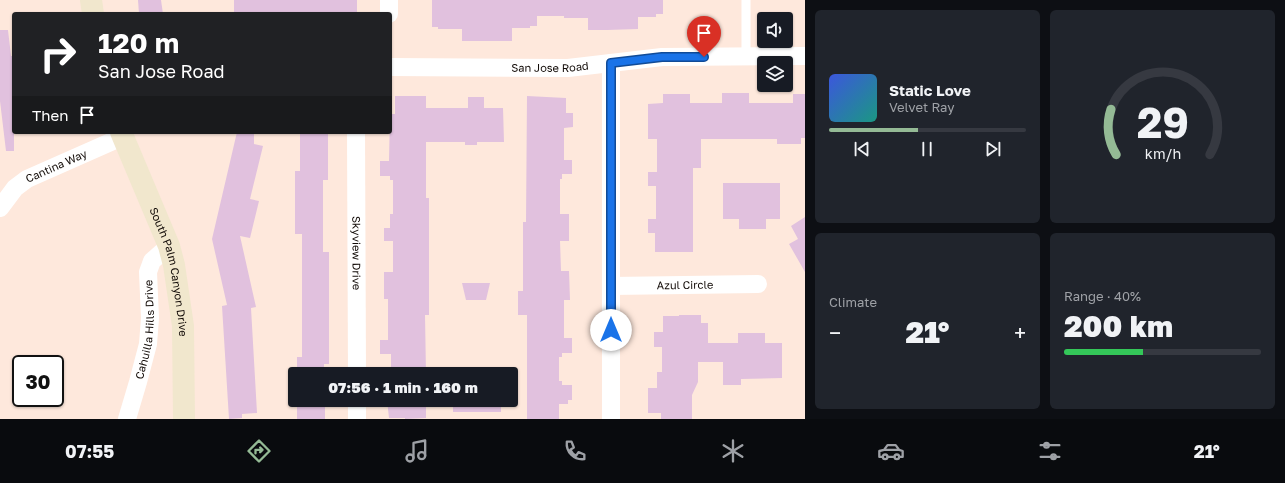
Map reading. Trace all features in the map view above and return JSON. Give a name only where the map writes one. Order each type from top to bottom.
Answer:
[{"type":"street","points":[[91,0],[93,12]]},
{"type":"street","points":[[389,0],[389,12]]},
{"type":"street","name":"San Jose Road","points":[[392,67],[568,68],[662,57],[805,56]]},
{"type":"street","points":[[611,63],[611,419]]},
{"type":"street","name":"Cantina Way","points":[[0,208],[15,188],[27,179],[122,134]]},
{"type":"street","name":"South Palm Canyon Drive","points":[[122,134],[169,246],[174,265],[183,326],[184,419]]},
{"type":"street","name":"Skyview Drive","points":[[356,134],[357,367]]},
{"type":"street","name":"Cahuilla Hills Drive","points":[[127,419],[148,344],[150,318],[148,272],[152,261],[169,246]]},
{"type":"street","name":"Azul Circle","points":[[611,286],[758,284]]},
{"type":"street","points":[[357,407],[357,419]]},
{"type":"lane","points":[[746,0],[746,56]]},
{"type":"building","points":[[138,0],[161,0],[163,12],[139,12]]},
{"type":"building","points":[[234,0],[357,0],[357,12],[234,12]]},
{"type":"building","points":[[432,0],[663,0],[663,14],[656,14],[656,17],[638,17],[638,29],[607,30],[588,30],[588,18],[537,16],[537,26],[530,26],[530,28],[512,28],[512,41],[462,41],[462,29],[438,29],[438,27],[432,27]]},
{"type":"building","points":[[0,30],[8,30],[12,56],[12,134],[14,134],[14,151],[6,151],[0,101]]},
{"type":"building","points":[[722,93],[749,93],[749,103],[793,103],[793,94],[805,94],[805,138],[801,138],[801,144],[777,144],[777,139],[701,139],[701,168],[693,168],[693,252],[655,252],[655,233],[648,233],[648,219],[656,219],[656,186],[648,186],[648,172],[657,172],[657,139],[648,139],[648,104],[663,103],[663,94],[690,94],[690,103],[722,103]]},
{"type":"building","points":[[395,96],[426,96],[426,108],[468,108],[468,97],[484,97],[484,108],[503,108],[504,142],[477,142],[477,145],[465,145],[465,142],[426,142],[426,198],[429,198],[429,315],[425,315],[426,367],[391,367],[391,354],[380,354],[380,340],[388,340],[388,299],[384,299],[384,272],[393,272],[393,241],[384,241],[384,228],[390,228],[390,214],[393,214],[393,180],[390,180],[390,176],[380,176],[380,161],[389,161],[390,134],[392,134],[392,114],[395,114]]},
{"type":"building","points":[[527,96],[566,98],[566,113],[573,113],[573,127],[564,128],[564,160],[572,160],[572,174],[562,174],[562,179],[560,179],[560,214],[569,214],[569,241],[560,241],[561,271],[569,271],[570,300],[564,300],[564,338],[572,338],[572,353],[562,353],[562,357],[559,357],[559,381],[562,381],[562,385],[572,385],[572,400],[568,400],[568,404],[559,404],[559,419],[527,419],[527,315],[518,315],[518,291],[523,291],[523,222],[526,222]]},
{"type":"building","points":[[237,134],[254,134],[254,144],[263,146],[250,199],[259,201],[250,238],[240,236],[256,307],[251,308],[257,413],[242,414],[242,418],[229,419],[222,306],[227,305],[212,239]]},
{"type":"building","points":[[300,134],[328,134],[328,180],[323,180],[323,252],[329,252],[329,364],[324,364],[324,367],[297,367],[297,357],[302,357],[302,234],[295,234],[295,171],[300,171]]},
{"type":"building","points":[[723,183],[780,183],[780,219],[766,219],[766,229],[739,229],[739,219],[723,219]]},
{"type":"building","points":[[805,217],[805,272],[789,244],[798,239],[791,226]]},
{"type":"building","points":[[462,283],[490,283],[486,300],[466,300]]},
{"type":"building","points":[[701,315],[701,323],[708,323],[708,343],[738,343],[738,333],[765,333],[765,343],[782,343],[782,378],[741,379],[741,385],[723,385],[723,362],[698,362],[698,382],[692,395],[692,419],[661,419],[661,413],[648,413],[648,388],[657,388],[657,372],[662,372],[662,347],[654,347],[654,332],[663,332],[663,316]]},
{"type":"building","points":[[297,407],[325,407],[325,419],[297,419]]},
{"type":"building","points":[[388,407],[426,407],[426,418],[389,418]]},
{"type":"building","points":[[453,407],[501,407],[501,412],[453,412]]},
{"type":"route","points":[[611,330],[611,63],[662,57],[704,57]]}]
